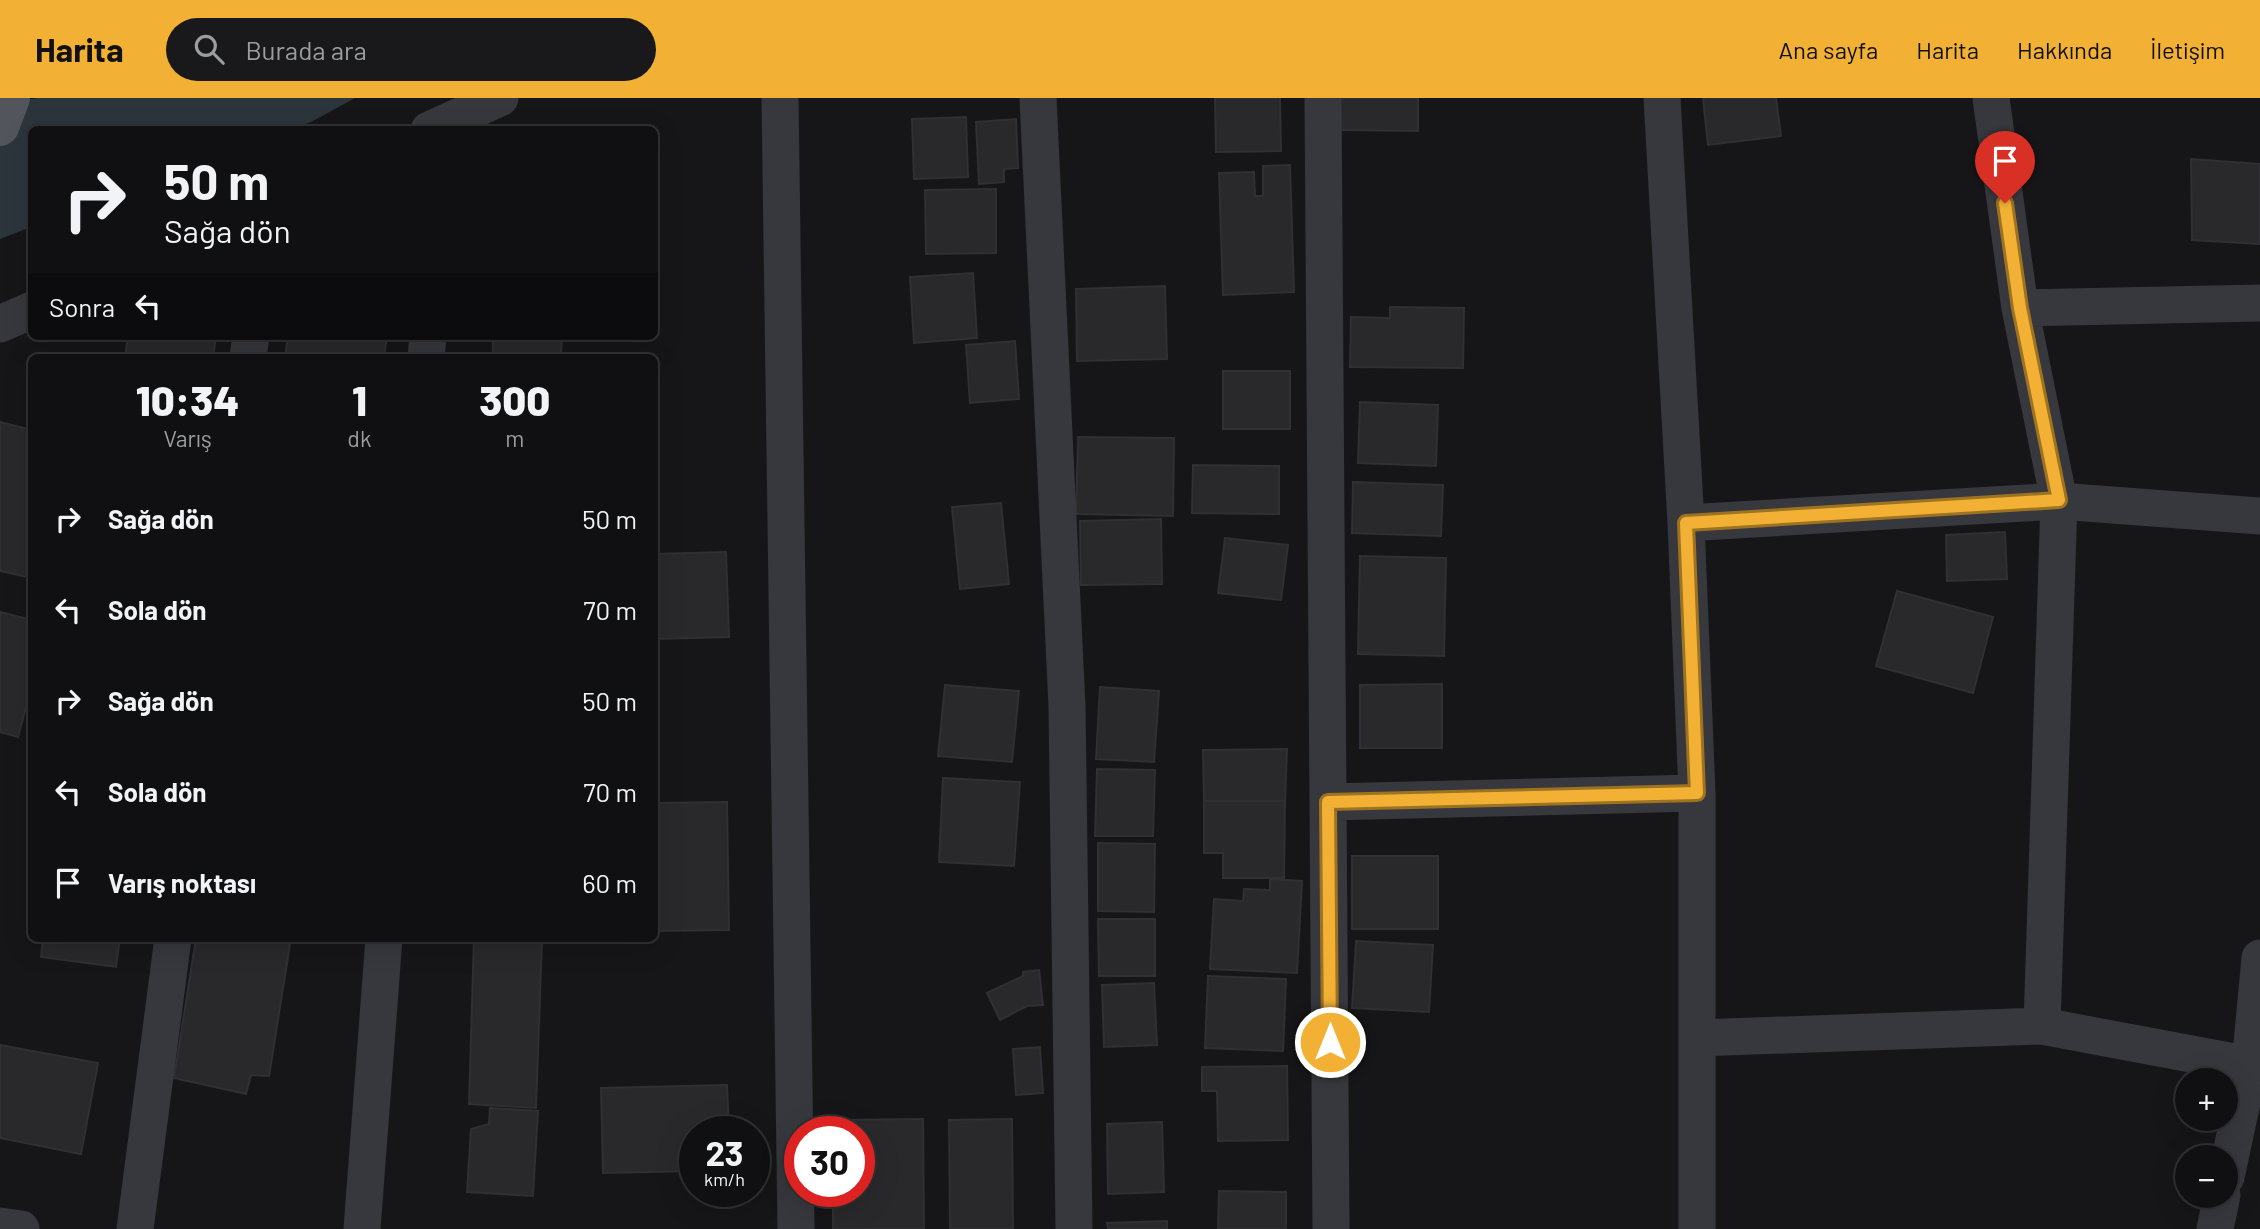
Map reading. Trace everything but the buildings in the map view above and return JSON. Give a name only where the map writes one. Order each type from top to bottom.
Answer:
[{"type":"main road","points":[[0,127],[11,98]]},
{"type":"street","points":[[441,126],[500,98]]},
{"type":"street","points":[[780,98],[796,1229]]},
{"type":"street","points":[[1038,98],[1068,706],[1074,1229]]},
{"type":"street","points":[[1323,98],[1331,1229]]},
{"type":"street","points":[[1662,98],[1686,523],[1697,793],[1697,1229]]},
{"type":"street","points":[[1991,98],[2020,308],[2059,500],[2042,1026]]},
{"type":"street","points":[[2020,308],[2260,303]]},
{"type":"street","points":[[0,324],[28,312]]},
{"type":"street","points":[[1686,523],[2059,500],[2260,516]]},
{"type":"street","points":[[1328,802],[1697,793]]},
{"type":"street","points":[[135,1229],[172,942]]},
{"type":"street","points":[[362,1229],[384,942]]},
{"type":"street","points":[[2233,1145],[2250,1065],[2260,958]]},
{"type":"street","points":[[1697,1038],[2042,1026],[2250,1065]]},
{"type":"street","points":[[2215,1229],[2219,1208]]},
{"type":"street","points":[[0,1226],[21,1229]]},
{"type":"shaded area","points":[[37,98],[355,98],[300,126],[28,126],[28,228],[0,239],[0,105]]},
{"type":"route","points":[[1330,1042],[1328,802],[1697,793],[1686,523],[2059,500],[2020,308],[2005,203]]}]
